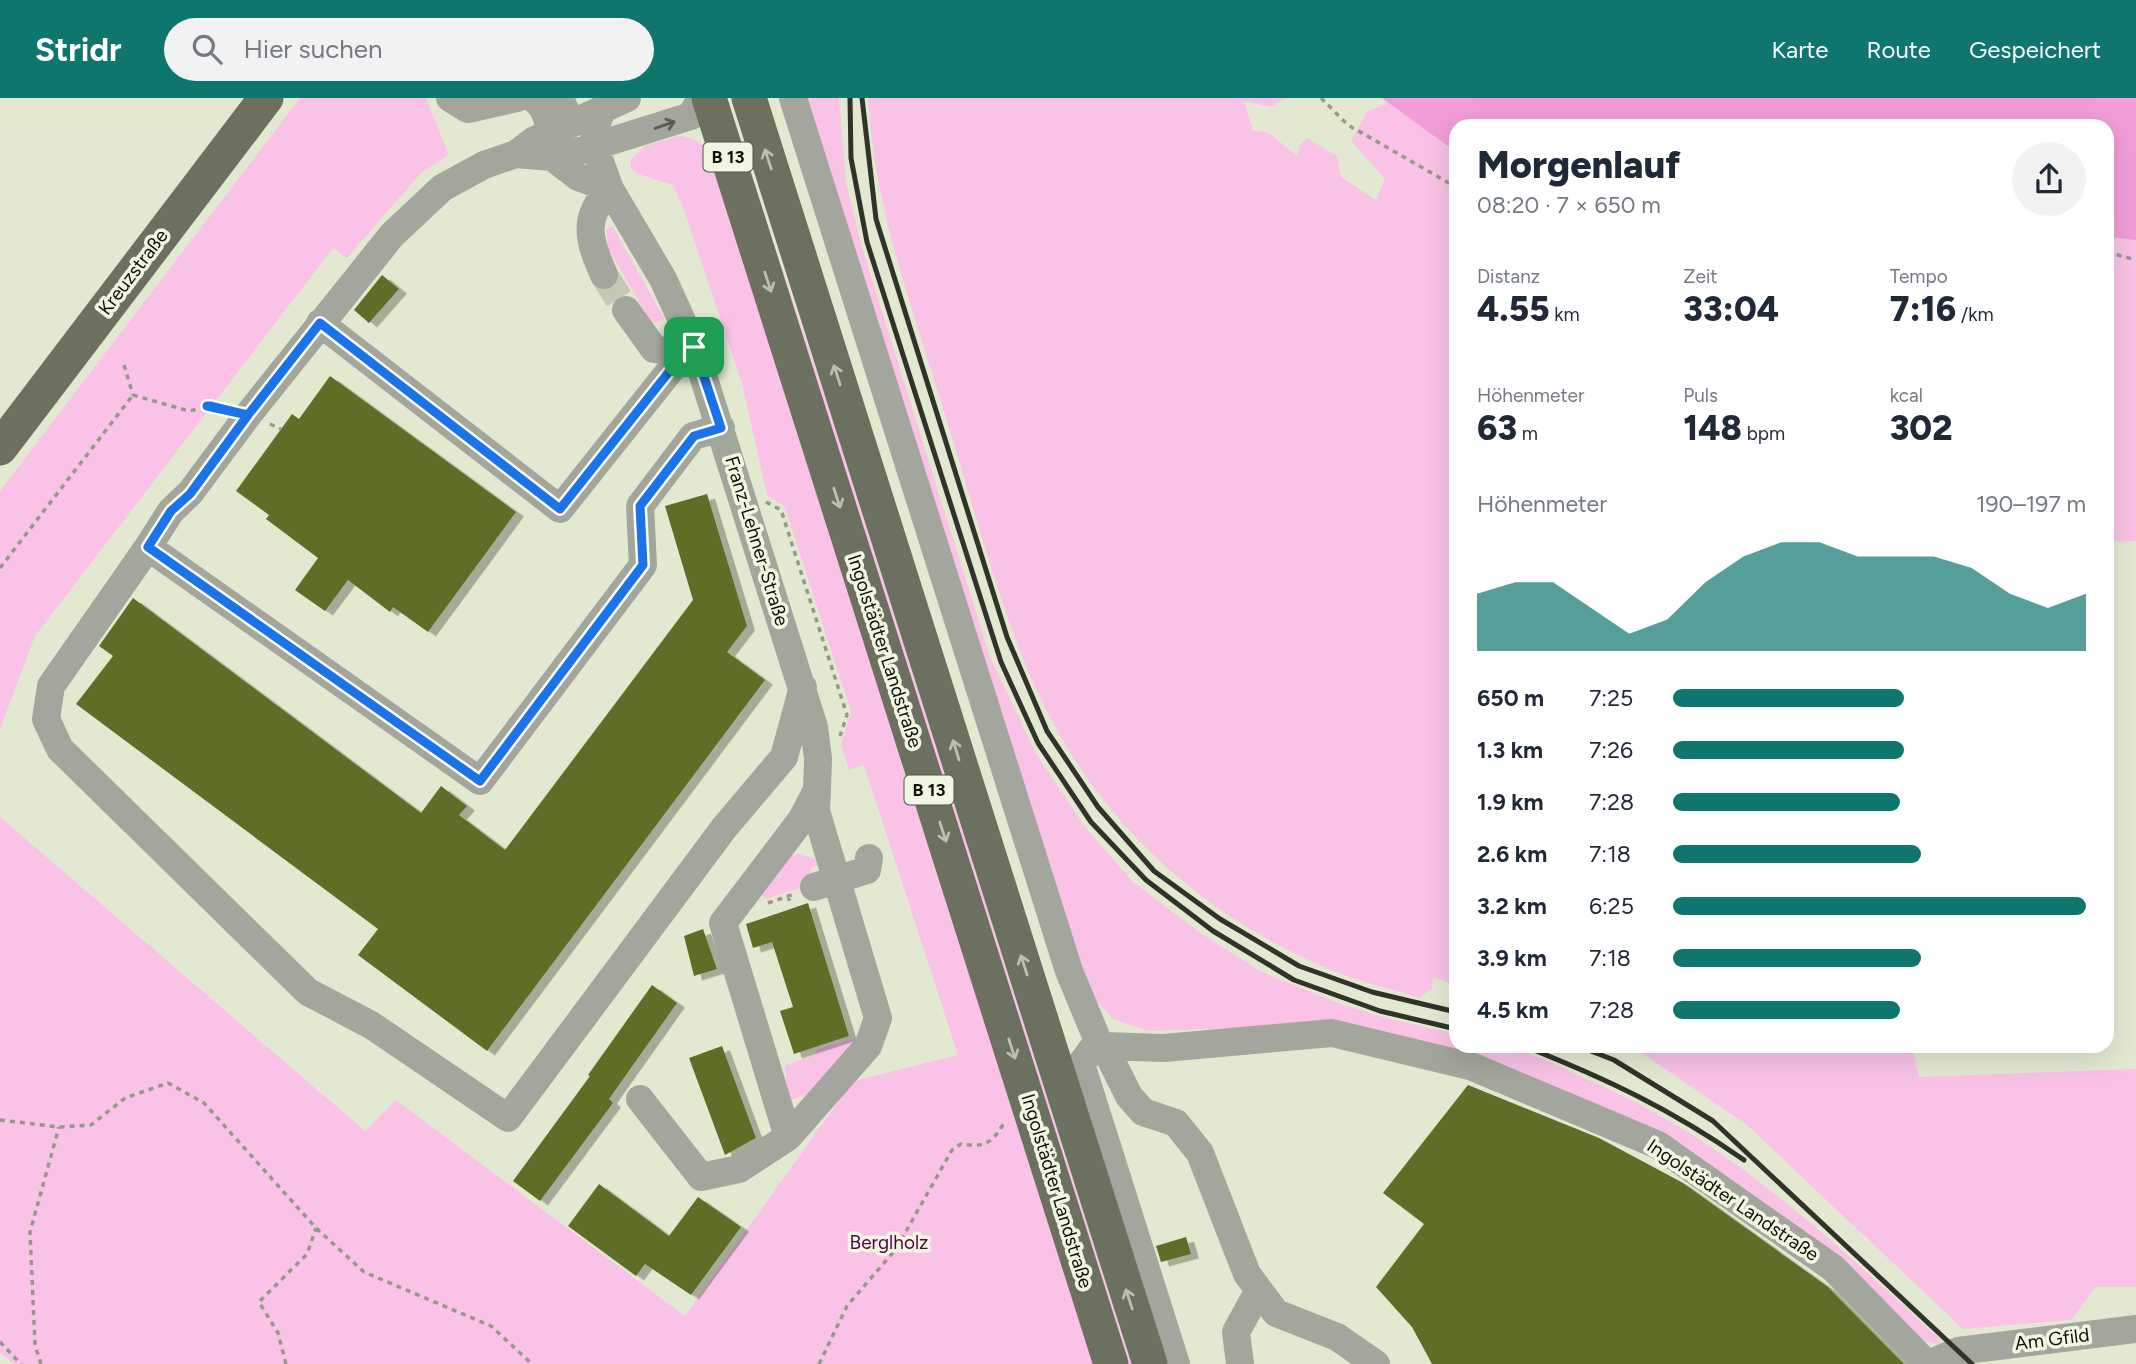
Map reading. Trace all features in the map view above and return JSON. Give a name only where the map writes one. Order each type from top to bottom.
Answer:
[{"type":"main road","name":"Kreuzstraße","points":[[0,448],[266,98]]},
{"type":"main road","name":"Ingolstädter Landstraße","points":[[709,98],[1111,1364]]},
{"type":"main road","name":"Ingolstädter Landstraße","points":[[749,98],[1150,1364]]},
{"type":"street","points":[[450,98],[468,109],[505,99]]},
{"type":"street","points":[[532,98],[543,110],[578,177],[610,189],[597,202],[589,226],[591,245],[604,275]]},
{"type":"street","points":[[558,137],[560,98]]},
{"type":"street","name":"Franz-Lehner-Straße","points":[[558,137],[595,148],[691,116],[701,98]]},
{"type":"street","points":[[793,98],[1081,1006],[1129,1096],[1143,1112],[1176,1123],[1200,1153],[1247,1274],[1276,1312],[1337,1337],[1376,1364]]},
{"type":"street","name":"Franz-Lehner-Straße","points":[[615,104],[558,137],[484,165],[442,188],[392,235],[248,415],[190,494],[171,511],[51,685],[46,719],[60,749],[308,992],[371,1025],[508,1118],[724,828],[784,757],[803,687]]},
{"type":"street","name":"Franz-Lehner-Straße","points":[[615,104],[594,130],[595,148],[610,189],[663,279],[694,347],[814,727],[818,759],[817,790],[802,819],[769,859],[727,918]]},
{"type":"street","points":[[626,310],[654,349],[673,352],[694,347]]},
{"type":"street","points":[[320,323],[560,509],[676,363],[694,347]]},
{"type":"street","points":[[148,547],[480,781],[643,565],[640,506],[694,436],[721,428]]},
{"type":"street","points":[[640,1099],[701,1177],[740,1168],[788,1137],[868,1046],[878,1018],[813,888],[817,790]]},
{"type":"street","points":[[813,888],[867,870],[869,858]]},
{"type":"street","points":[[727,918],[723,923],[788,1137]]},
{"type":"street","name":"Ingolstädter Landstraße","points":[[1101,1043],[1164,1048],[1332,1033],[1473,1068],[1658,1145],[1832,1268],[1928,1364]]},
{"type":"street","points":[[1101,1043],[1081,1064],[1176,1364]]},
{"type":"street","points":[[1240,1364],[1236,1332],[1259,1290]]},
{"type":"street","name":"Am Gfild","points":[[1928,1364],[1958,1351],[2136,1329]]},
{"type":"path","points":[[1321,98],[1348,125],[1449,183]]},
{"type":"path","points":[[2114,253],[2136,260]]},
{"type":"path","points":[[124,365],[133,395]]},
{"type":"path","points":[[133,395],[189,411],[207,406],[248,415]]},
{"type":"path","points":[[0,568],[133,395]]},
{"type":"path","points":[[740,487],[781,510],[847,715],[837,745]]},
{"type":"path","points":[[791,905],[813,888]]},
{"type":"path","points":[[727,918],[813,888]]},
{"type":"path","points":[[0,1120],[59,1127],[91,1125],[125,1098],[168,1083],[204,1103],[316,1228],[364,1272],[491,1326],[532,1364]]},
{"type":"path","points":[[819,1364],[846,1306],[896,1249],[953,1150],[961,1144],[980,1146],[994,1141],[1002,1126],[1033,1116]]},
{"type":"path","points":[[41,1364],[35,1345],[30,1232],[59,1127]]},
{"type":"path","points":[[286,1364],[278,1333],[259,1302],[307,1254],[316,1228]]},
{"type":"path","points":[[0,1342],[21,1364]]},
{"type":"green space","points":[[300,98],[426,98],[449,155],[421,173],[347,258],[333,248],[35,636],[0,729],[0,491]]},
{"type":"green space","points":[[806,98],[839,98],[846,183],[863,251],[990,657],[1037,755],[1085,827],[1133,882],[1202,934],[1260,971],[1338,1003],[1386,1018],[1449,1032],[1449,1050],[1263,1027],[1148,1031],[1113,1019],[1089,993]]},
{"type":"green space","points":[[868,98],[1286,98],[1272,107],[1244,101],[1253,131],[1267,132],[1298,156],[1299,146],[1307,138],[1337,156],[1341,177],[1376,200],[1385,179],[1351,141],[1367,112],[1389,102],[1449,147],[1449,983],[1433,977],[1432,988],[1420,998],[1344,975],[1248,928],[1204,898],[1164,865],[1093,787],[1064,743],[1039,695],[1012,630],[898,262],[878,181]]},
{"type":"green space","points":[[729,112],[837,431],[1139,1364],[1123,1364]]},
{"type":"green space","name":"Berglholz","points":[[680,136],[693,139],[707,147],[1098,1364],[13,1364],[0,1352],[0,817],[365,1131],[396,1100],[685,1316],[853,1081],[958,1055],[864,765],[849,770],[841,744],[851,712],[785,507],[767,495],[742,383],[683,207],[673,185],[638,174],[631,169],[631,159],[645,146]]},
{"type":"green space","points":[[613,227],[665,320],[652,324],[608,248],[606,230]]},
{"type":"green space","points":[[2114,238],[2136,240],[2136,541],[2114,542]]},
{"type":"green space","points":[[799,854],[820,861],[821,864],[810,868],[814,883],[767,899],[758,893],[788,856]]},
{"type":"green space","points":[[858,1037],[859,1043],[805,1096],[788,1100],[785,1066],[816,1054],[815,1050]]},
{"type":"green space","points":[[1468,1053],[1525,1053],[1535,1056],[1644,1107],[1691,1134],[1778,1196],[1942,1341],[1937,1344],[1923,1341],[1875,1295],[1654,1135],[1551,1085]]},
{"type":"green space","points":[[1642,1053],[1913,1053],[1919,1077],[2136,1069],[2136,1287],[2096,1287],[2071,1320],[1963,1329],[1747,1125]]},
{"type":"shaded area","points":[[1382,98],[2136,98],[2136,240],[2114,238],[2114,119],[1449,119],[1449,147]]},
{"type":"building","points":[[382,275],[399,289],[369,323],[354,310]]},
{"type":"building","points":[[330,376],[516,512],[428,632],[393,607],[390,612],[348,580],[325,611],[295,590],[318,558],[266,519],[269,515],[236,491],[292,414],[299,419]]},
{"type":"building","points":[[707,494],[747,626],[727,652],[765,680],[487,1051],[358,955],[378,929],[76,704],[113,656],[99,646],[133,598],[421,813],[441,786],[467,806],[459,815],[505,850],[693,600],[665,506]]},
{"type":"building","points":[[808,903],[849,1036],[794,1054],[780,1011],[793,1007],[772,942],[753,948],[746,924]]},
{"type":"building","points":[[703,929],[717,969],[694,976],[684,936]]},
{"type":"building","points":[[652,985],[677,1003],[609,1099],[613,1103],[540,1201],[513,1181]]},
{"type":"building","points":[[722,1046],[756,1138],[725,1155],[689,1058]]},
{"type":"building","points":[[1468,1085],[1599,1138],[1683,1183],[1828,1287],[1904,1364],[1432,1364],[1412,1327],[1376,1287],[1424,1224],[1383,1193]]},
{"type":"building","points":[[599,1184],[669,1236],[698,1197],[741,1227],[691,1295],[645,1264],[636,1276],[568,1226]]},
{"type":"building","points":[[1186,1237],[1191,1254],[1161,1262],[1156,1246]]},
{"type":"tunnel","points":[[604,275],[626,310]]},
{"type":"railway","points":[[850,98],[851,158],[867,242],[1001,662],[1038,743],[1091,822],[1146,880],[1213,931],[1294,980],[1380,1011],[1449,1027]]},
{"type":"railway","points":[[862,98],[876,219],[1007,637],[1047,731],[1098,807],[1154,871],[1220,919],[1299,966],[1372,992],[1449,1010]]},
{"type":"railway","points":[[1541,1053],[1638,1096],[1691,1125],[1744,1160]]},
{"type":"railway","points":[[1596,1053],[1614,1060],[1713,1121],[1972,1364]]},
{"type":"route","points":[[694,347],[676,363],[560,509],[320,323],[248,415],[211,406],[207,406],[210,409],[215,407],[248,415],[190,494],[171,511],[148,547],[480,781],[643,565],[640,506],[694,436],[721,428],[694,347]]}]
